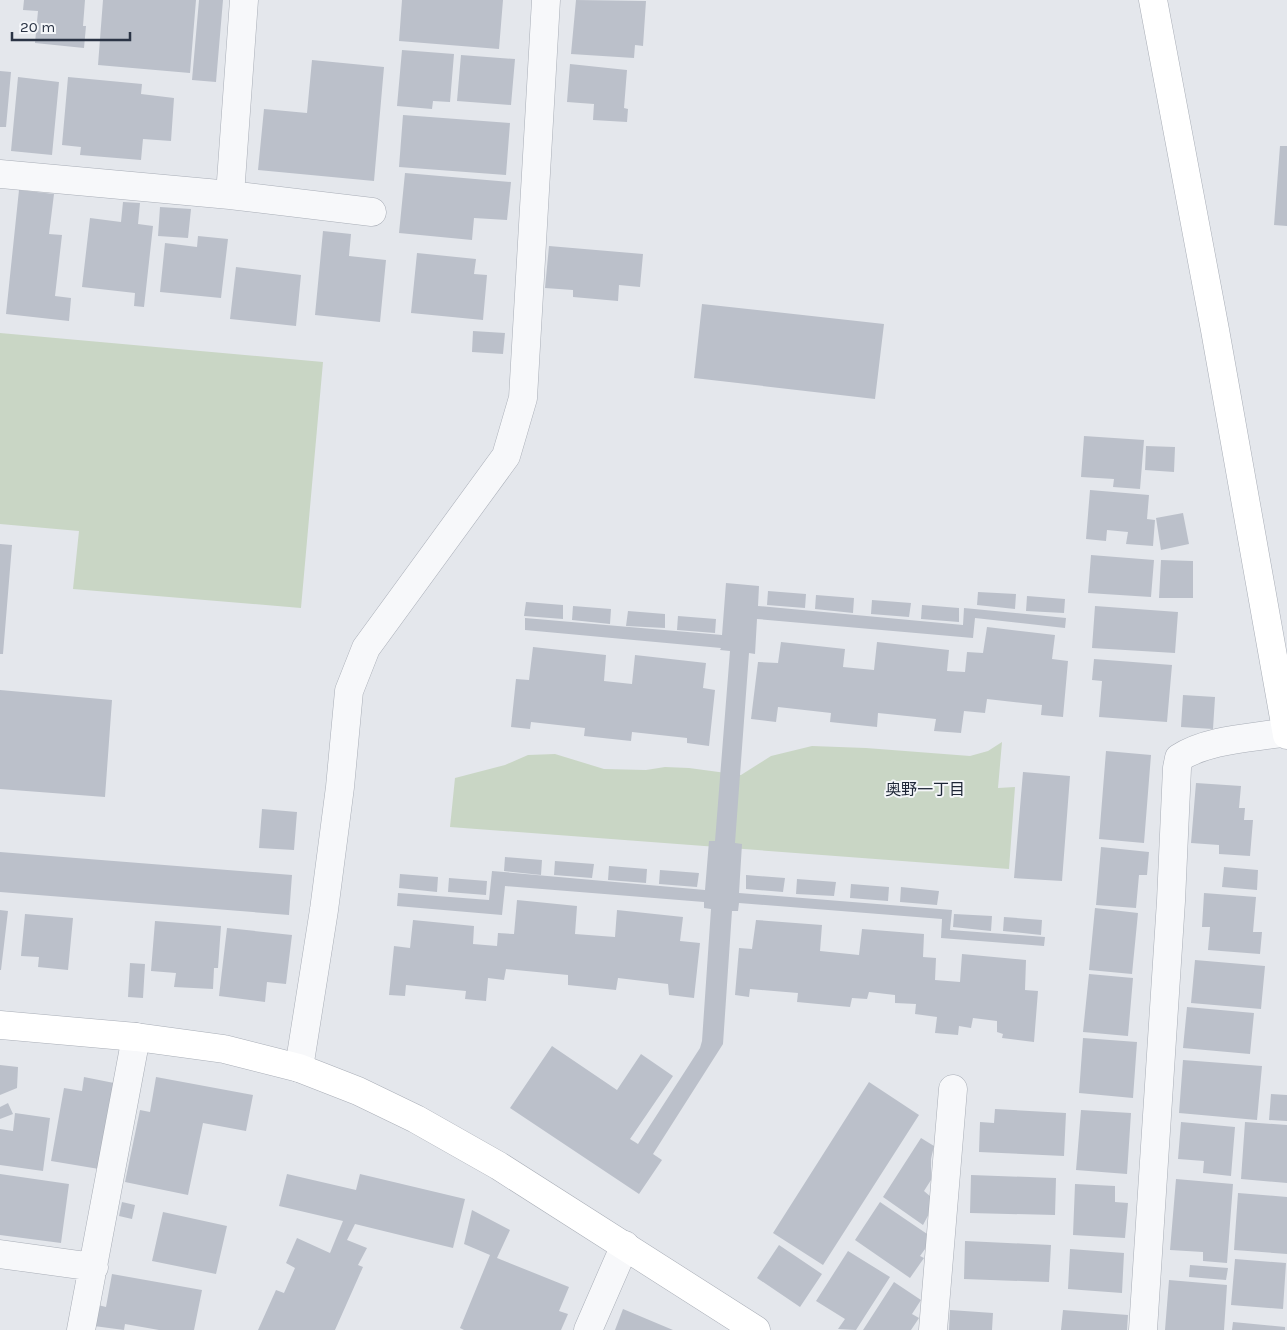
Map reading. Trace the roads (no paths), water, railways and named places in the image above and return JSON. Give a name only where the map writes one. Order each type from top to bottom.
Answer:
[{"type":"street","points":[[230,195],[244,0]]},
{"type":"street","points":[[299,1068],[324,910],[350,691],[366,648],[506,456],[523,398],[546,0]]},
{"type":"street","points":[[1143,1330],[1179,758],[1188,752],[1210,745],[1287,734],[1214,320],[1152,0]]},
{"type":"street","points":[[0,174],[230,195],[372,212]]},
{"type":"street","points":[[0,1025],[136,1037],[224,1049],[299,1068],[358,1091],[416,1119],[499,1166],[756,1330]]},
{"type":"street","points":[[81,1330],[136,1037]]},
{"type":"street","points":[[933,1330],[953,1089]]},
{"type":"street","points":[[588,1330],[625,1246]]},
{"type":"street","points":[[0,1254],[94,1267]]},
{"type":"district","name":"奥野一丁目","points":[[925,789]]}]
